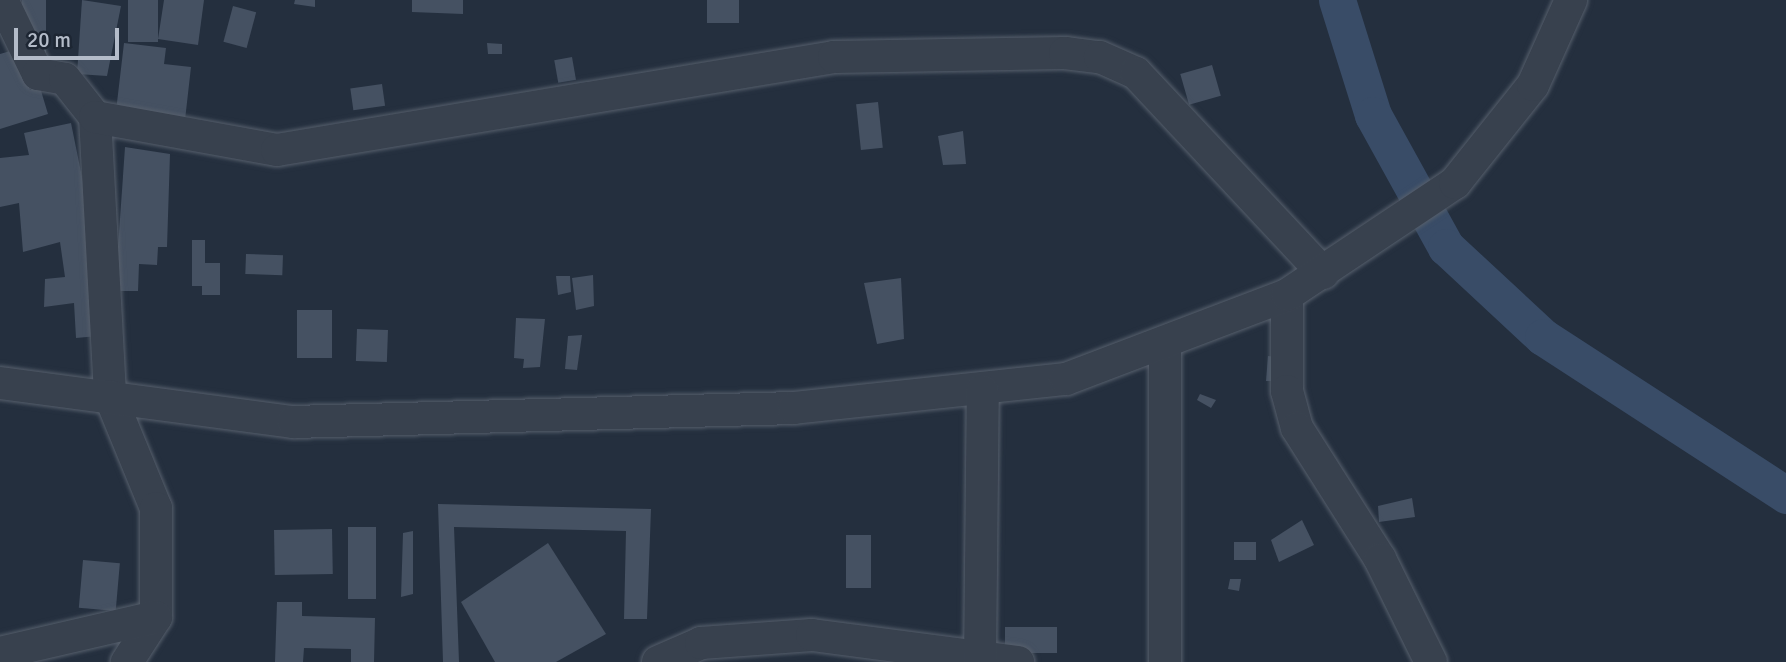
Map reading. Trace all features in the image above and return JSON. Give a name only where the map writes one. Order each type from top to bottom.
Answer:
[{"type":"street","points":[[2,0],[38,74],[65,79],[95,117],[110,396],[156,508],[156,617],[127,662]]},
{"type":"street","points":[[0,383],[293,422],[794,408],[984,391],[1066,379],[1165,346],[1287,295],[1397,217],[1455,183],[1533,85],[1571,0]]},
{"type":"street","points":[[95,117],[277,150],[834,57],[1077,54],[1136,73],[1323,272]]},
{"type":"street","points":[[1287,295],[1287,391],[1297,428],[1380,559],[1431,662]]},
{"type":"street","points":[[1165,346],[1165,662]]},
{"type":"street","points":[[979,659],[984,391]]},
{"type":"street","points":[[0,653],[156,617]]},
{"type":"street","points":[[658,662],[701,643],[812,635],[1017,662]]},
{"type":"building","points":[[22,0],[46,0],[46,72],[22,72]]},
{"type":"building","points":[[82,0],[121,6],[107,76],[77,74]]},
{"type":"building","points":[[128,0],[158,0],[158,42],[128,42]]},
{"type":"building","points":[[164,0],[204,0],[198,45],[158,39]]},
{"type":"building","points":[[295,0],[315,0],[315,7],[294,4]]},
{"type":"building","points":[[412,0],[463,0],[463,14],[412,12]]},
{"type":"building","points":[[707,0],[739,0],[739,23],[707,23]]},
{"type":"building","points":[[233,6],[256,12],[247,48],[223,42]]},
{"type":"building","points":[[124,43],[166,48],[164,64],[191,67],[185,120],[116,111]]},
{"type":"building","points":[[487,43],[502,44],[502,54],[488,54]]},
{"type":"building","points":[[17,49],[30,90],[39,84],[48,114],[0,129],[0,54]]},
{"type":"building","points":[[572,57],[576,80],[558,83],[554,60]]},
{"type":"building","points":[[1212,65],[1221,96],[1189,105],[1180,74]]},
{"type":"building","points":[[382,84],[385,106],[353,110],[350,88]]},
{"type":"building","points":[[878,102],[883,148],[861,150],[856,104]]},
{"type":"building","points":[[71,123],[94,236],[98,336],[76,338],[74,303],[44,307],[45,279],[65,277],[60,242],[23,252],[19,203],[0,207],[0,158],[29,155],[24,133]]},
{"type":"building","points":[[963,131],[966,164],[943,165],[938,136]]},
{"type":"building","points":[[125,147],[170,154],[167,247],[158,247],[157,265],[139,264],[138,291],[115,291]]},
{"type":"building","points":[[192,240],[205,240],[205,263],[220,263],[220,295],[202,295],[202,286],[192,286]]},
{"type":"building","points":[[246,254],[283,255],[282,275],[245,274]]},
{"type":"building","points":[[593,275],[594,306],[576,310],[572,278]]},
{"type":"building","points":[[556,276],[570,276],[571,292],[558,295]]},
{"type":"building","points":[[901,278],[904,339],[877,344],[864,283]]},
{"type":"building","points":[[297,310],[332,310],[332,358],[297,358]]},
{"type":"building","points":[[516,318],[545,319],[540,367],[523,368],[524,359],[514,358]]},
{"type":"building","points":[[357,329],[388,330],[387,362],[356,361]]},
{"type":"building","points":[[582,335],[577,370],[565,369],[568,336]]},
{"type":"building","points":[[1268,356],[1276,357],[1273,381],[1266,381]]},
{"type":"building","points":[[1200,394],[1216,400],[1211,408],[1197,400]]},
{"type":"building","points":[[1412,498],[1415,517],[1379,522],[1378,506]]},
{"type":"building","points":[[438,504],[651,509],[647,619],[624,619],[626,531],[454,527],[459,662],[443,662]]},
{"type":"building","points":[[1302,520],[1314,545],[1279,562],[1271,540]]},
{"type":"building","points":[[348,527],[376,527],[376,599],[348,599]]},
{"type":"building","points":[[332,529],[333,574],[275,575],[274,530]]},
{"type":"building","points":[[413,531],[413,594],[401,597],[403,533]]},
{"type":"building","points":[[846,535],[871,535],[871,588],[846,588]]},
{"type":"building","points":[[1234,542],[1256,542],[1256,560],[1234,560]]},
{"type":"building","points":[[548,543],[606,634],[556,662],[495,662],[461,602]]},
{"type":"building","points":[[83,560],[120,563],[116,611],[79,608]]},
{"type":"building","points":[[1230,579],[1241,579],[1239,591],[1228,589]]},
{"type":"building","points":[[277,602],[302,602],[302,616],[375,618],[374,662],[351,662],[351,649],[304,648],[303,662],[275,662]]},
{"type":"building","points":[[1005,627],[1057,627],[1057,653],[1005,653]]},
{"type":"waterway","points":[[1337,0],[1373,115],[1446,247],[1543,337],[1786,495]]}]
